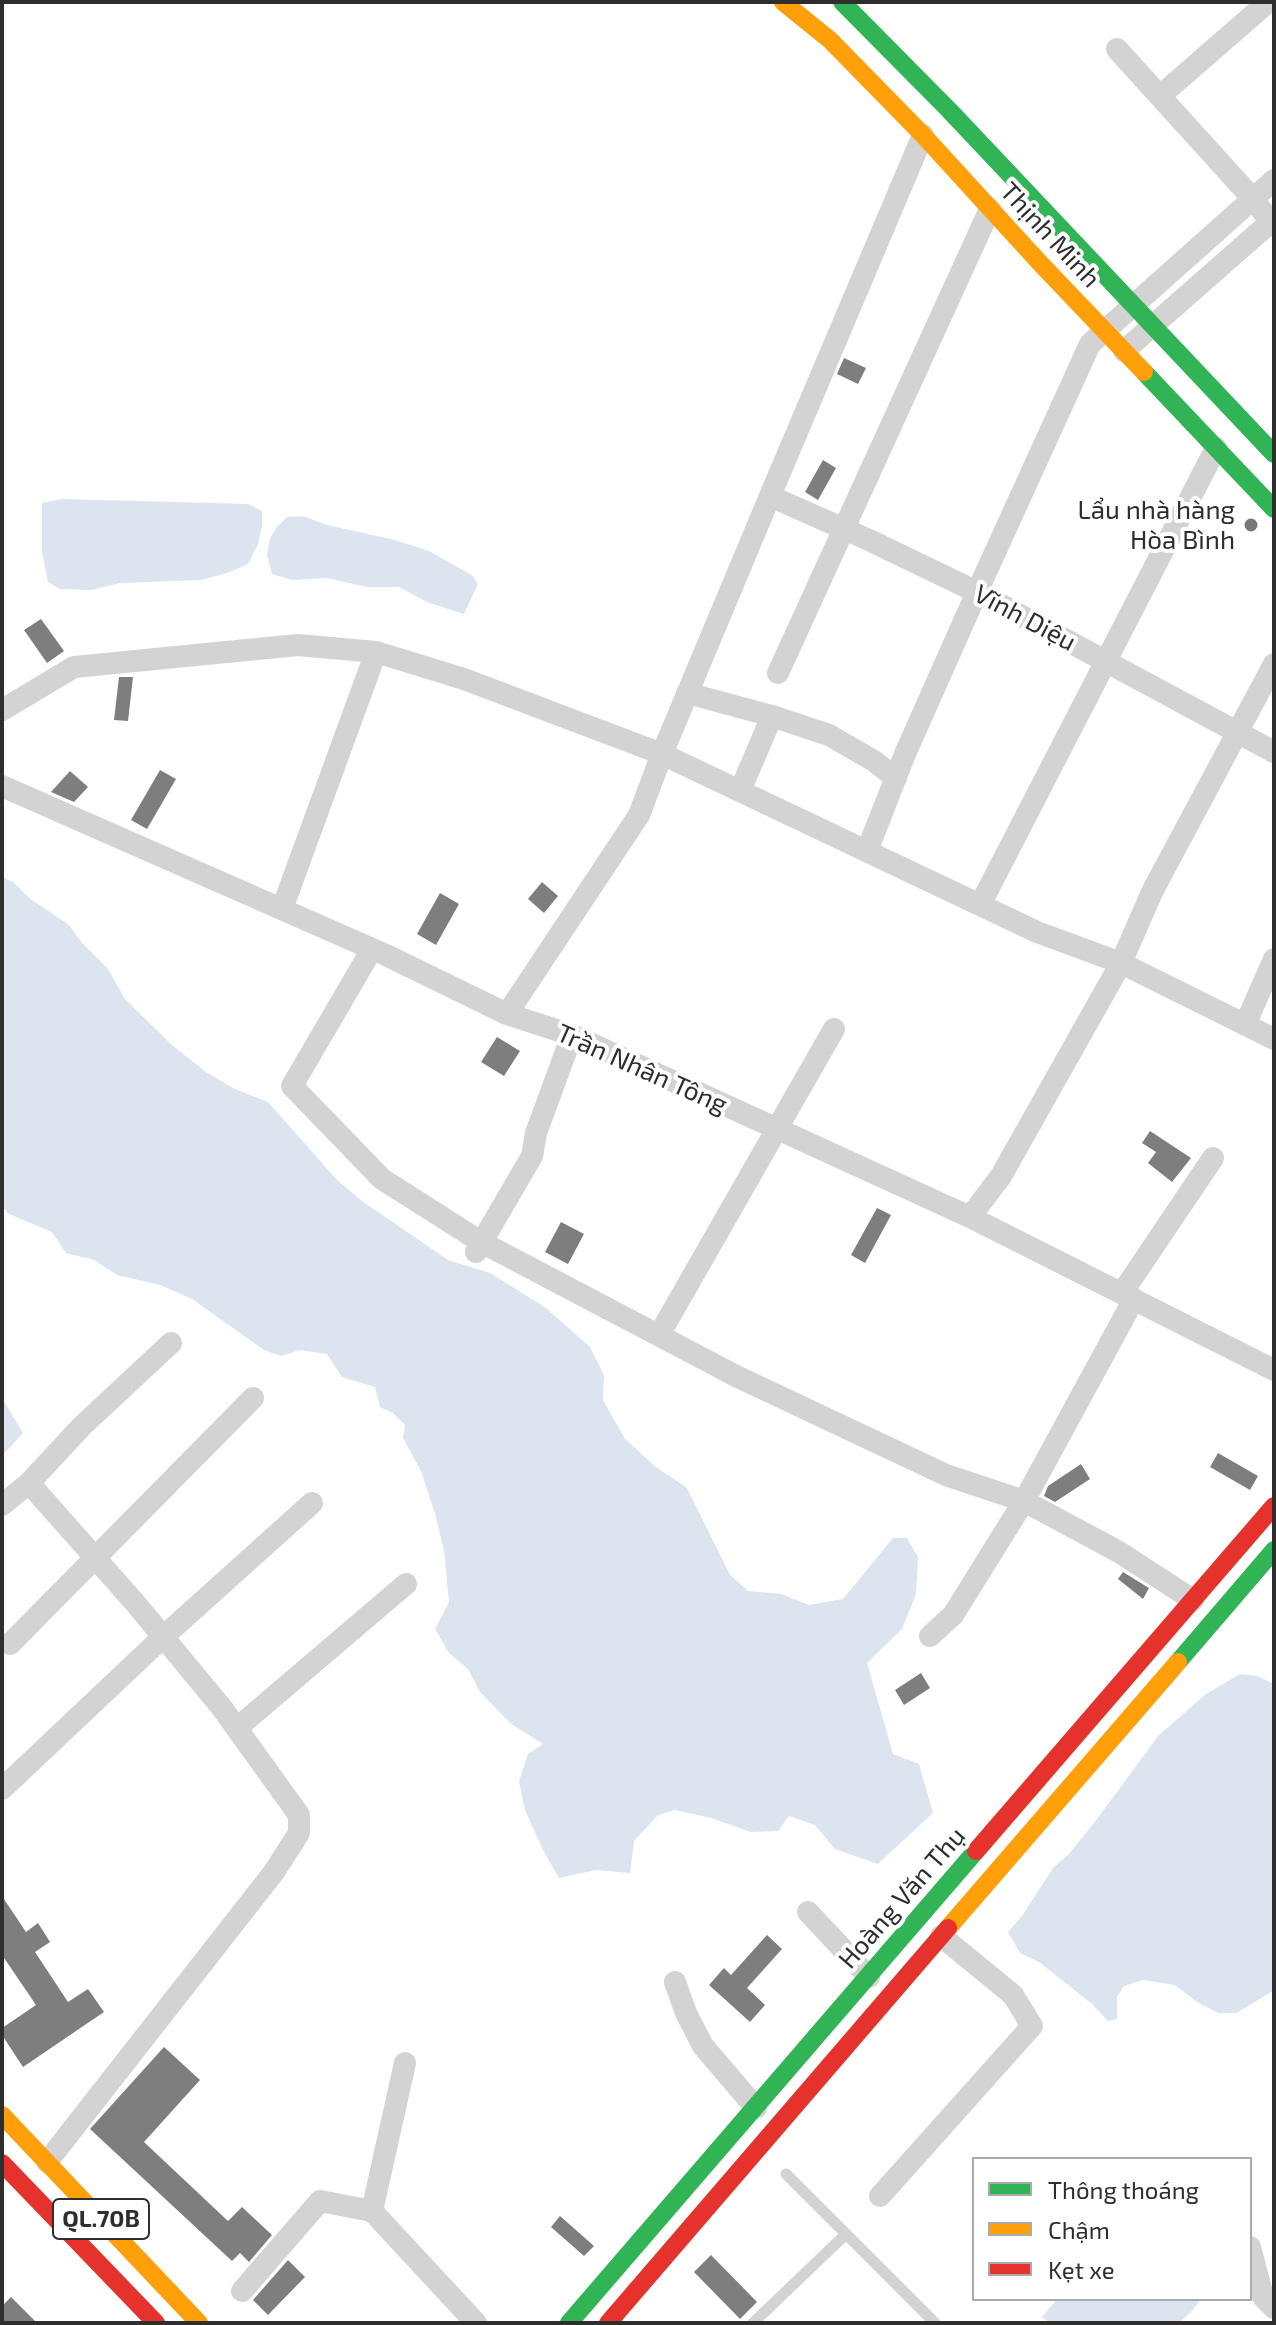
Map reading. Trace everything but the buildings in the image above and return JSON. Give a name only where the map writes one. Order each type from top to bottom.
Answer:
[{"type":"main road","name":"Thịnh Minh","points":[[783,2],[830,40],[923,135],[1274,509]]},
{"type":"main road","name":"Thịnh Minh","points":[[842,2],[949,110],[1274,454]]},
{"type":"main road","points":[[923,135],[949,110]]},
{"type":"main road","name":"Hoàng Văn Thụ","points":[[569,2323],[1274,1506]]},
{"type":"main road","name":"Hoàng Văn Thụ","points":[[608,2323],[1274,1550]]},
{"type":"main road","points":[[1089,1721],[1110,1740]]},
{"type":"main road","name":"QL.70B","points":[[2,2115],[199,2323]]},
{"type":"main road","name":"QL.70B","points":[[2,2163],[156,2323]]},
{"type":"main road","points":[[659,2218],[682,2237]]},
{"type":"main road","points":[[114,2280],[137,2257]]},
{"type":"street","points":[[1160,96],[1268,2]]},
{"type":"street","points":[[1117,49],[1273,222],[1124,351]]},
{"type":"street","points":[[507,1014],[639,815],[687,693],[923,135]]},
{"type":"street","points":[[867,851],[977,592],[1090,344],[1274,180]]},
{"type":"street","points":[[778,673],[990,209]]},
{"type":"street","points":[[980,905],[1216,448]]},
{"type":"street","name":"Vĩnh Diệu","points":[[770,496],[977,592],[1274,752]]},
{"type":"street","points":[[2,710],[74,667],[298,645],[376,652],[464,679],[662,754],[1037,932],[1121,963],[1274,1039]]},
{"type":"street","points":[[282,909],[376,652]]},
{"type":"street","points":[[970,1217],[1001,1176],[1121,963],[1153,890],[1274,664]]},
{"type":"street","points":[[687,693],[829,735],[874,761],[896,778]]},
{"type":"street","points":[[740,791],[772,716]]},
{"type":"street","name":"Trần Nhân Tông","points":[[2,786],[372,949],[507,1014],[572,1035],[970,1217],[1274,1370]]},
{"type":"street","points":[[372,949],[292,1086],[382,1179],[478,1247],[736,1376],[946,1475],[1024,1501],[1119,1552],[1193,1600]]},
{"type":"street","points":[[1245,1025],[1274,959]]},
{"type":"street","points":[[659,1335],[834,1029]]},
{"type":"street","points":[[478,1247],[532,1156],[536,1133],[572,1035]]},
{"type":"street","points":[[930,1636],[953,1615],[1024,1501],[1128,1296],[1213,1158]]},
{"type":"street","points":[[2,1505],[29,1483],[82,1426],[171,1343]]},
{"type":"street","points":[[10,1644],[253,1398]]},
{"type":"street","points":[[29,1483],[222,1708],[299,1815],[299,1833],[274,1872],[47,2162]]},
{"type":"street","points":[[2,1789],[163,1637],[312,1503]]},
{"type":"street","points":[[237,1728],[406,1584]]},
{"type":"street","points":[[808,1912],[869,1977]]},
{"type":"street","points":[[880,2196],[1032,2026],[1013,1995],[941,1936]]},
{"type":"street","points":[[675,1982],[703,2046],[756,2108]]},
{"type":"street","points":[[372,2211],[405,2063]]},
{"type":"street","points":[[242,2291],[320,2201],[372,2211],[476,2323]]},
{"type":"street","points":[[1252,2255],[1263,2297],[1274,2308]]},
{"type":"lane","points":[[786,2174],[935,2323]]},
{"type":"lane","points":[[753,2323],[846,2234]]},
{"type":"shaded area","points":[[61,499],[248,504],[262,511],[262,526],[258,544],[248,564],[227,573],[201,580],[120,583],[91,590],[60,589],[48,582],[42,552],[42,503]]},
{"type":"shaded area","points":[[303,516],[429,551],[473,576],[478,584],[464,614],[427,602],[399,587],[367,587],[327,578],[292,580],[272,574],[267,555],[270,538],[287,517]]},
{"type":"shaded area","points":[[2,877],[69,925],[108,969],[125,999],[172,1045],[206,1072],[235,1089],[268,1102],[337,1180],[362,1201],[448,1260],[490,1273],[546,1308],[590,1347],[604,1375],[603,1400],[625,1439],[656,1467],[687,1488],[730,1575],[748,1591],[781,1594],[809,1605],[843,1599],[893,1538],[907,1538],[918,1557],[916,1594],[902,1629],[867,1663],[893,1754],[919,1764],[933,1813],[878,1864],[835,1849],[815,1825],[789,1816],[778,1831],[751,1832],[675,1810],[658,1815],[634,1841],[630,1873],[596,1870],[559,1878],[525,1810],[519,1781],[528,1754],[543,1744],[510,1723],[480,1692],[468,1669],[449,1653],[435,1629],[449,1602],[444,1551],[436,1517],[421,1471],[403,1438],[405,1425],[393,1413],[380,1407],[375,1387],[342,1377],[327,1354],[300,1350],[281,1356],[264,1350],[192,1299],[160,1285],[117,1275],[94,1260],[66,1253],[52,1232],[7,1213],[2,1205]]},
{"type":"shaded area","points":[[2,1398],[23,1433],[2,1456]]},
{"type":"shaded area","points":[[1240,1674],[1257,1676],[1274,1684],[1274,1990],[1237,2013],[1218,2013],[1175,1985],[1143,1980],[1124,1986],[1117,1997],[1117,2019],[1108,2021],[1092,2004],[1039,1962],[1020,1953],[1008,1932],[1053,1868],[1068,1855],[1097,1819],[1159,1735],[1206,1694]]},
{"type":"shaded area","points":[[1055,2301],[1200,2301],[1179,2323],[1050,2323],[1042,2317]]},
{"type":"traffic: fast","points":[[842,2],[949,110],[1274,454]]},
{"type":"traffic: fast","points":[[1144,372],[1274,509]]},
{"type":"traffic: fast","points":[[1178,1662],[1274,1550]]},
{"type":"traffic: fast","points":[[569,2323],[976,1851]]},
{"type":"traffic: slow","points":[[783,2],[830,40],[923,135],[1144,372]]},
{"type":"traffic: slow","points":[[948,1928],[1178,1662]]},
{"type":"traffic: slow","points":[[2,2115],[199,2323]]},
{"type":"traffic: jam","points":[[976,1851],[1274,1506]]},
{"type":"traffic: jam","points":[[608,2323],[948,1928]]},
{"type":"traffic: jam","points":[[2,2163],[156,2323]]},
{"type":"place","name":"Lẩu nhà hàng Hòa Bình","points":[[1251,525]]}]
